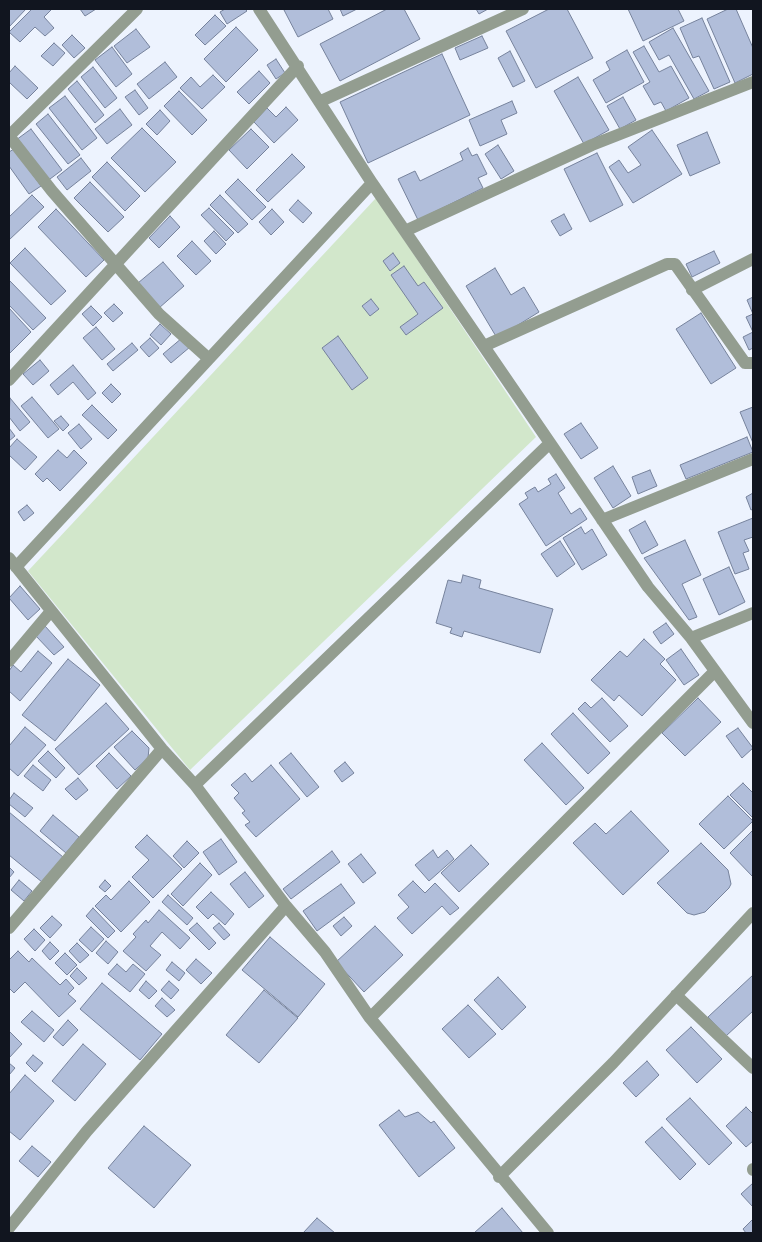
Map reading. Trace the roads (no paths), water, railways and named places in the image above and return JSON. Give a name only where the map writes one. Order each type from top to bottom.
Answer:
[{"type":"street","points":[[137,9],[9,136],[52,191],[117,262],[160,314],[208,358]]},
{"type":"street","points":[[260,9],[372,183],[648,587],[691,638],[753,723]]},
{"type":"street","points":[[321,101],[523,9]]},
{"type":"street","points":[[9,380],[298,66]]},
{"type":"street","points":[[405,231],[592,146],[753,82]]},
{"type":"street","points":[[372,183],[13,563],[162,749],[195,785],[286,906],[325,952],[370,1018],[548,1233]]},
{"type":"street","points":[[692,290],[753,259]]},
{"type":"street","points":[[484,346],[667,264],[675,264],[744,363],[753,363]]},
{"type":"street","points":[[195,785],[550,443]]},
{"type":"street","points":[[602,520],[753,459]]},
{"type":"street","points":[[9,661],[51,611]]},
{"type":"street","points":[[691,638],[753,613]]},
{"type":"street","points":[[370,1018],[714,672]]},
{"type":"street","points":[[9,928],[162,749]]},
{"type":"street","points":[[9,1228],[87,1131],[286,906]]},
{"type":"street","points":[[499,1176],[613,1063],[753,913]]},
{"type":"street","points":[[676,995],[753,1068]]}]
